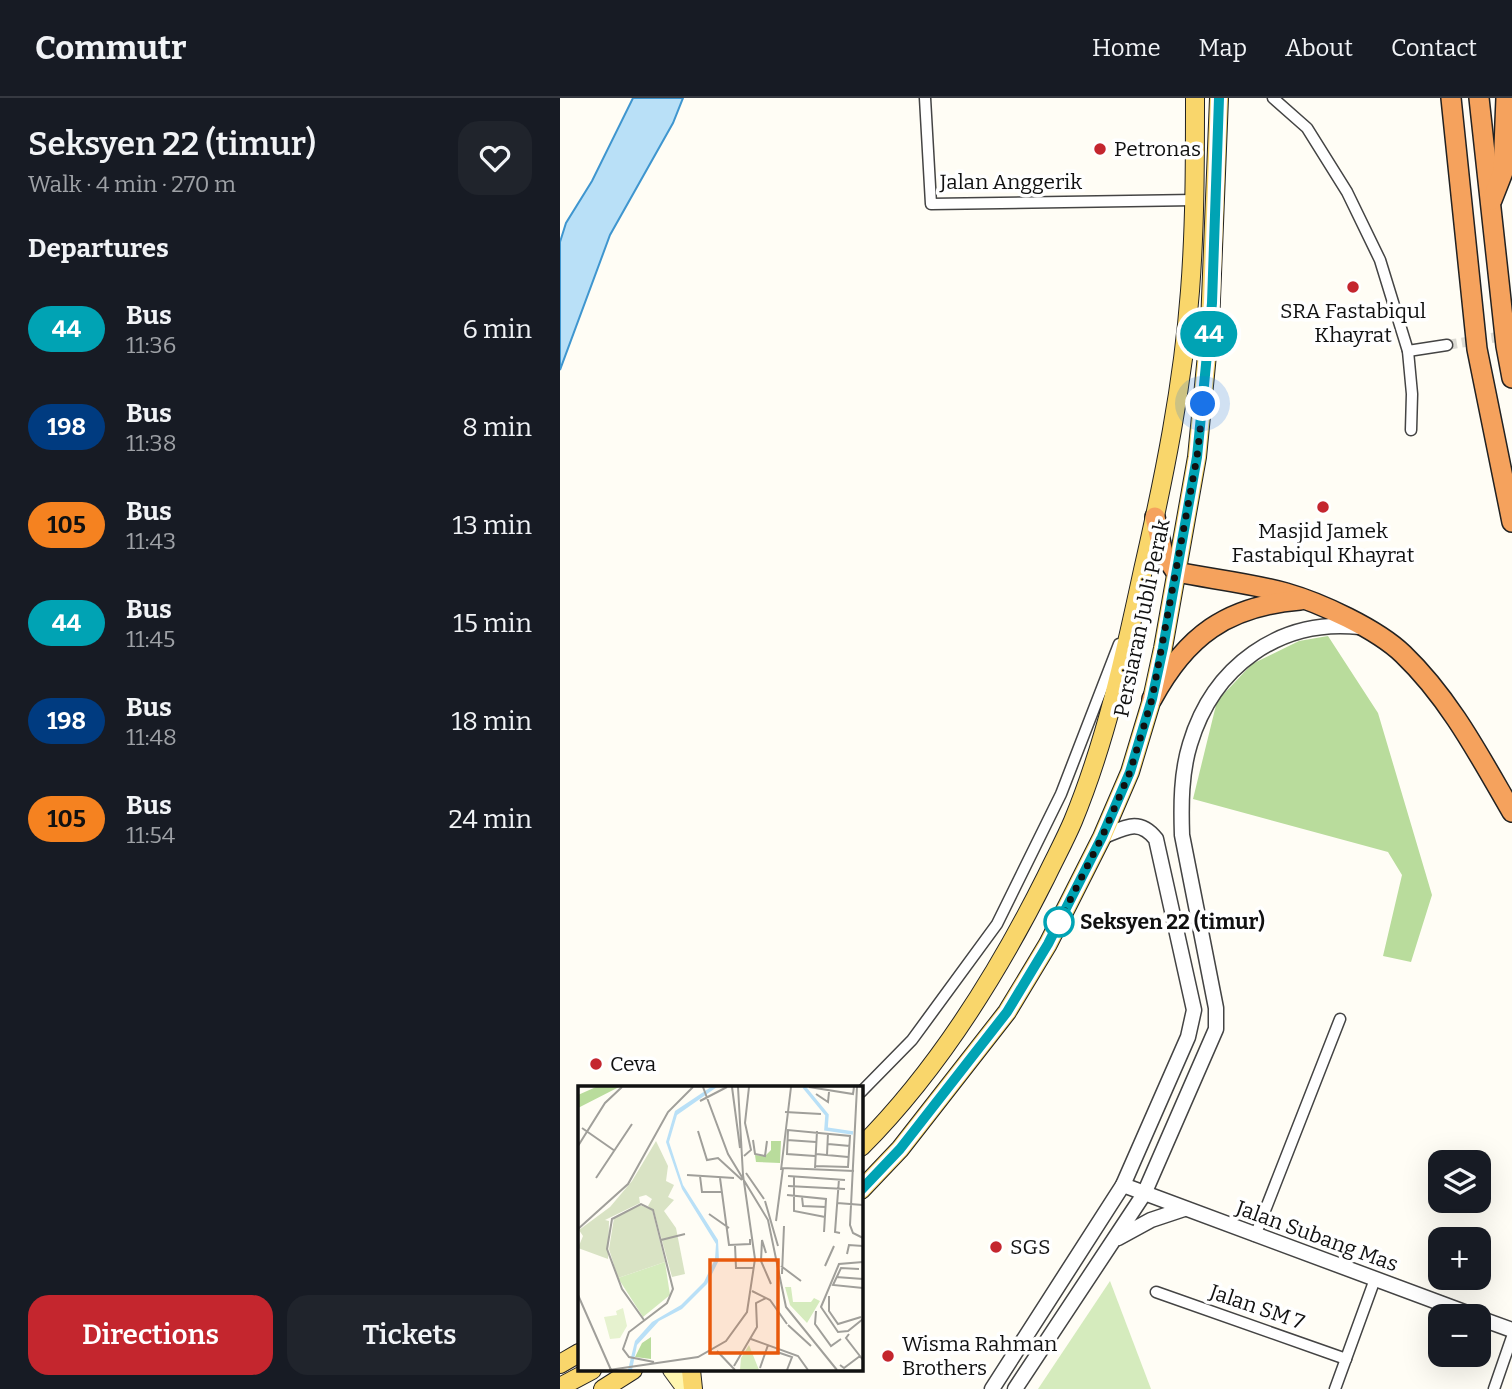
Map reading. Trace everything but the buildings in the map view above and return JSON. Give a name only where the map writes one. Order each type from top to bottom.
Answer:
[{"type":"highway","points":[[1451,98],[1477,349],[1512,522]]},
{"type":"highway","points":[[1479,98],[1512,378]]},
{"type":"highway","points":[[1490,203],[1503,172],[1506,98]]},
{"type":"highway","points":[[1155,517],[1163,553],[1176,572],[1270,589],[1304,599],[1365,628],[1403,653],[1454,714],[1512,812]]},
{"type":"highway","points":[[1152,699],[1175,660],[1211,627],[1262,607],[1304,599]]},
{"type":"main road","name":"Persiaran Jubli Perak","points":[[863,1145],[925,1072],[968,1013],[1025,919],[1073,822],[1089,777],[1122,667],[1172,439],[1190,292],[1195,200],[1195,98]]},
{"type":"main road","name":"Persiaran Jubli Perak","points":[[863,1188],[900,1149],[1007,1012],[1048,944],[1102,837],[1130,772],[1152,699],[1197,457],[1210,324],[1219,98]]},
{"type":"main road","points":[[560,1364],[578,1354]]},
{"type":"main road","points":[[560,1387],[588,1372]]},
{"type":"main road","points":[[603,1389],[630,1372]]},
{"type":"main road","points":[[672,1372],[685,1389]]},
{"type":"street","name":"Jalan Anggerik","points":[[925,98],[931,204],[1195,200]]},
{"type":"street","points":[[1275,98],[1307,128],[1347,192],[1380,260],[1408,351],[1412,394],[1411,430]]},
{"type":"street","points":[[1408,351],[1447,345]]},
{"type":"street","points":[[863,1090],[912,1040],[997,924],[1061,794],[1137,599]]},
{"type":"street","points":[[1015,1389],[1144,1194],[1216,1029],[1216,1009],[1182,835],[1184,770],[1190,743],[1210,695],[1259,648],[1293,633],[1331,626],[1365,628]]},
{"type":"street","points":[[992,1389],[1123,1185],[1188,1037],[1194,1010],[1156,839],[1148,829],[1138,825],[1122,828],[1102,837]]},
{"type":"street","points":[[1255,1236],[1340,1018]]},
{"type":"street","points":[[1143,1141],[1161,1131],[1171,1129]]},
{"type":"street","name":"Jalan Subang Mas","points":[[1123,1185],[1442,1304]]},
{"type":"street","points":[[1115,1240],[1152,1220],[1184,1209]]},
{"type":"street","points":[[1335,1389],[1375,1279]]},
{"type":"street","name":"Jalan SM 7","points":[[1156,1292],[1346,1359]]},
{"type":"street","name":"Jalan Subang Mas","points":[[1491,1322],[1512,1330]]},
{"type":"street","points":[[1494,1389],[1512,1337]]},
{"type":"street","points":[[1500,1371],[1512,1375]]},
{"type":"green space","points":[[1328,636],[1378,713],[1432,895],[1411,962],[1383,956],[1402,875],[1388,852],[1193,799],[1217,701],[1252,664],[1299,641]]},
{"type":"green space","points":[[1110,1281],[1151,1389],[1038,1389]]},
{"type":"water","points":[[633,98],[683,98],[673,123],[610,235],[560,370],[560,242],[566,223],[592,181]]},
{"type":"tunnel","points":[[1447,345],[1510,335]]},
{"type":"bus line","name":"44","points":[[863,1188],[900,1149],[1007,1012],[1048,944],[1102,837],[1130,772],[1152,699],[1163,648],[1197,457],[1212,303],[1219,98]]},
{"type":"place","name":"Petronas","points":[[1100,149]]},
{"type":"place","name":"SRA Fastabiqul Khayrat","points":[[1353,287]]},
{"type":"place","name":"Masjid Jamek Fastabiqul Khayrat","points":[[1323,507]]},
{"type":"place","name":"Seksyen 22 (timur)","points":[[1059,922]]},
{"type":"place","name":"Ceva","points":[[596,1064]]},
{"type":"place","name":"SGS","points":[[996,1247]]},
{"type":"place","name":"Wisma Rahman Brothers","points":[[888,1356]]},
{"type":"route","points":[[1059,922],[1102,837],[1130,772],[1152,699],[1197,457],[1203,404]]}]
